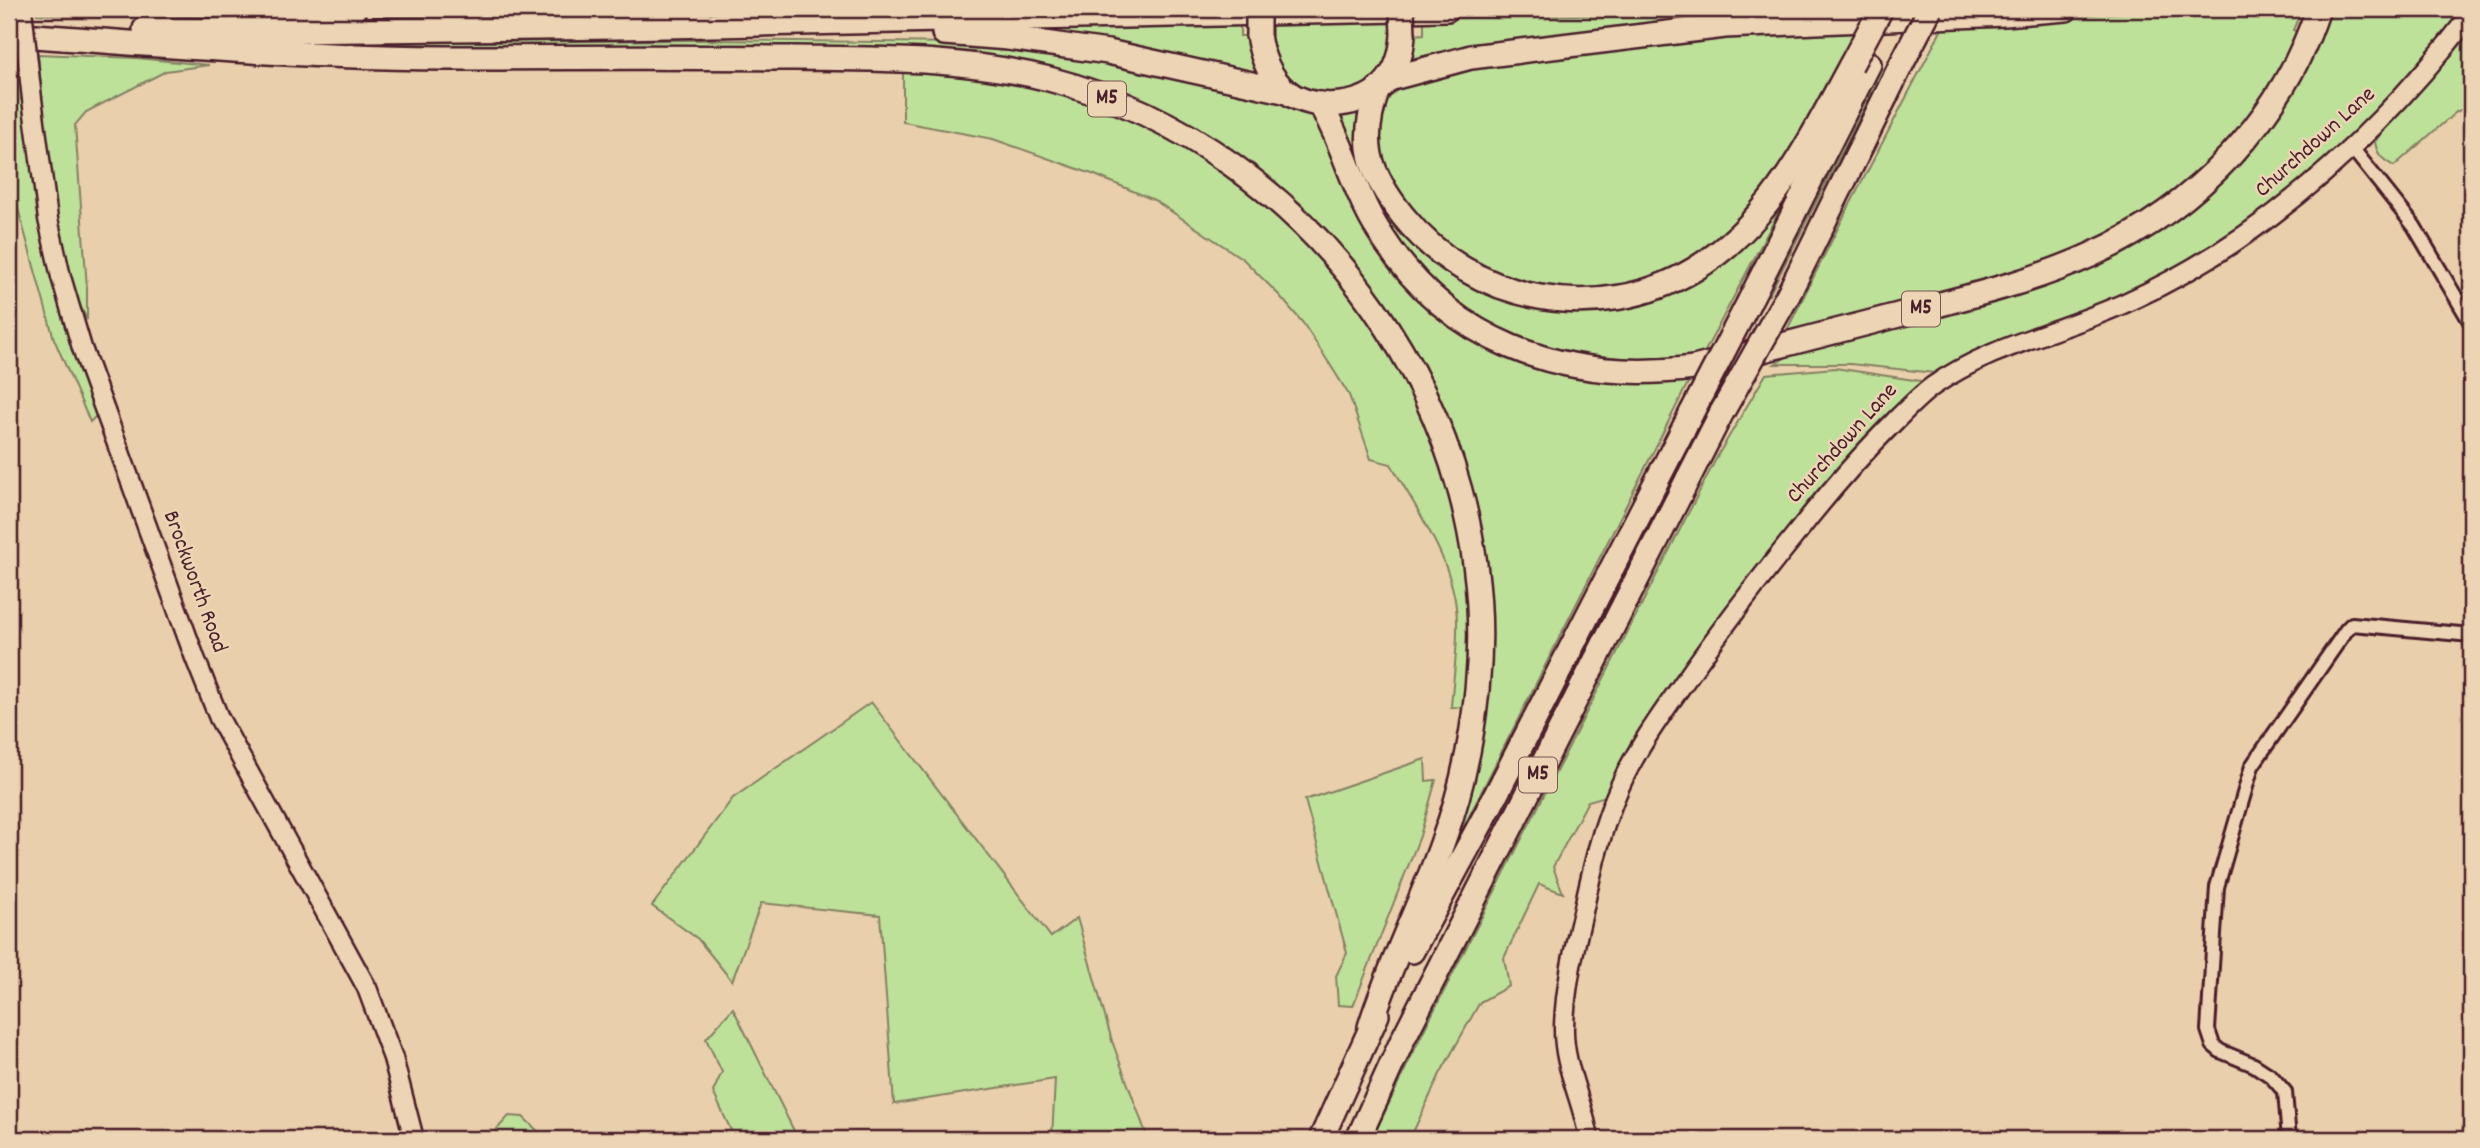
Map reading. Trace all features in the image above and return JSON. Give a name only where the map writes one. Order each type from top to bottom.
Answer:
[{"type":"highway","points":[[236,9],[354,9]]},
{"type":"highway","points":[[1258,9],[1258,35],[1263,57],[1268,68],[1288,92]]},
{"type":"highway","points":[[1384,84],[1400,54],[1403,35],[1402,9]]},
{"type":"highway","points":[[9,22],[89,28],[281,31],[618,27],[1447,9]]},
{"type":"highway","name":"M5","points":[[1321,1139],[1370,1027],[1485,816],[1749,302],[1860,64],[1881,9]]},
{"type":"highway","name":"M5","points":[[1384,84],[1369,115],[1367,132],[1371,161],[1398,210],[1421,236],[1458,267],[1505,289],[1559,301],[1598,300],[1638,293],[1681,276],[1710,258],[1740,233],[1792,171],[1897,9]]},
{"type":"highway","name":"M5","points":[[1358,1139],[1403,1039],[1722,412],[1788,295],[1930,9]]},
{"type":"highway","points":[[618,27],[943,33],[1008,37],[1108,51],[1288,92],[1320,104],[1349,102],[1384,84],[1471,57],[1725,26],[2066,9]]},
{"type":"highway","name":"M5","points":[[1320,104],[1374,225],[1416,280],[1455,314],[1494,338],[1546,360],[1581,368],[1654,373],[1694,368],[2022,282],[2121,240],[2191,193],[2241,144],[2288,77],[2316,14]]},
{"type":"highway","name":"M5","points":[[9,34],[416,57],[694,57],[905,60],[966,64],[1055,80],[1101,96],[1191,138],[1236,168],[1314,234],[1353,277],[1382,317],[1408,360],[1440,428],[1458,483],[1473,552],[1480,642],[1477,692],[1468,749],[1444,841],[1384,983],[1370,1027]]},
{"type":"street","name":"Brockworth Road","points":[[22,9],[48,219],[61,277],[82,348],[219,718],[367,988],[393,1058],[414,1139]]},
{"type":"street","name":"Churchdown Lane","points":[[1588,1139],[1565,1054],[1564,1026],[1578,931],[1602,835],[1620,786],[1642,745],[1728,620],[1832,487],[1873,442],[1931,387],[1998,351],[2124,304],[2211,258],[2294,200],[2352,148],[2427,70],[2471,14]]},
{"type":"street","points":[[2352,148],[2414,226],[2471,323]]},
{"type":"street","points":[[2289,1139],[2285,1092],[2271,1076],[2213,1045],[2208,1030],[2217,887],[2252,766],[2352,624],[2471,635]]},
{"type":"green space","points":[[812,9],[1021,9],[406,20],[160,18],[37,14],[37,11],[231,18],[424,18]]},
{"type":"green space","points":[[1868,9],[1726,18],[1437,53],[1409,59],[1413,35],[1424,34],[1424,18]]},
{"type":"green space","points":[[2211,9],[2302,9],[2293,30],[2298,32],[2280,69],[2258,104],[2232,137],[2173,193],[2140,217],[2059,260],[1785,334],[1943,27],[2101,14]]},
{"type":"green space","points":[[2329,9],[2465,10],[2441,43],[2342,148],[2226,243],[2116,299],[1935,373],[1850,364],[1775,364],[1788,356],[2002,301],[2049,284],[2167,220],[2326,17]]},
{"type":"green space","points":[[1390,20],[1391,34],[1394,36],[1391,54],[1379,74],[1356,91],[1329,96],[1302,89],[1275,64],[1269,35],[1272,35],[1272,21]]},
{"type":"green space","points":[[1240,21],[1240,36],[1249,36],[1263,79],[987,27]]},
{"type":"green space","points":[[1858,27],[1827,89],[1770,184],[1723,237],[1696,258],[1652,279],[1604,289],[1554,288],[1506,277],[1461,256],[1423,226],[1395,187],[1378,140],[1376,113],[1385,97],[1408,84],[1465,68],[1642,42]]},
{"type":"green space","points":[[2471,32],[2471,105],[2456,112],[2394,166],[2390,164],[2379,154],[2375,142]]},
{"type":"green space","points":[[404,38],[479,42],[700,40],[960,43],[1056,51],[1202,82],[1241,95],[1248,88],[1317,117],[1350,190],[1483,341],[1691,377],[1453,848],[1476,763],[1485,707],[1490,649],[1490,608],[1480,530],[1459,448],[1427,371],[1383,301],[1331,237],[1270,181],[1201,134],[1127,96],[1047,69],[430,49],[259,39]]},
{"type":"green space","points":[[9,49],[18,49],[36,198],[61,297],[97,410],[96,416],[90,422],[54,339],[9,176]]},
{"type":"green space","points":[[38,54],[136,58],[209,65],[166,71],[86,112],[75,125],[87,320],[70,284],[49,182]]},
{"type":"green space","points":[[1878,68],[1884,69],[1769,295],[1763,296]]},
{"type":"green space","points":[[903,69],[950,70],[1038,87],[1151,126],[1263,197],[1339,273],[1411,388],[1449,489],[1471,588],[1467,708],[1451,707],[1456,653],[1455,600],[1450,579],[1434,539],[1391,464],[1371,459],[1349,395],[1303,323],[1279,295],[1243,259],[1154,200],[1095,175],[993,139],[903,122]]},
{"type":"green space","points":[[1361,108],[1379,187],[1499,293],[1662,290],[1795,181],[1703,355],[1671,363],[1633,365],[1553,351],[1499,330],[1468,310],[1427,275],[1397,239],[1374,200],[1337,114]]},
{"type":"green space","points":[[1835,368],[1927,382],[1857,453],[1610,795],[1588,801],[1553,867],[1563,893],[1539,884],[1504,958],[1509,986],[1480,1002],[1440,1074],[1410,1139],[1372,1139],[1423,1032],[1718,455],[1766,374]]},
{"type":"green space","points":[[871,702],[1051,937],[1077,918],[1112,1041],[1148,1139],[1052,1139],[1055,1079],[894,1104],[880,915],[761,903],[732,981],[698,939],[652,906],[733,798]]},
{"type":"green space","points":[[1425,759],[1426,781],[1436,780],[1420,836],[1353,1006],[1338,1005],[1336,976],[1347,953],[1305,800]]},
{"type":"green space","points":[[733,1008],[798,1139],[735,1139],[713,1092],[722,1072],[706,1039]]},
{"type":"green space","points":[[509,1116],[523,1117],[546,1139],[494,1139],[497,1129]]}]
